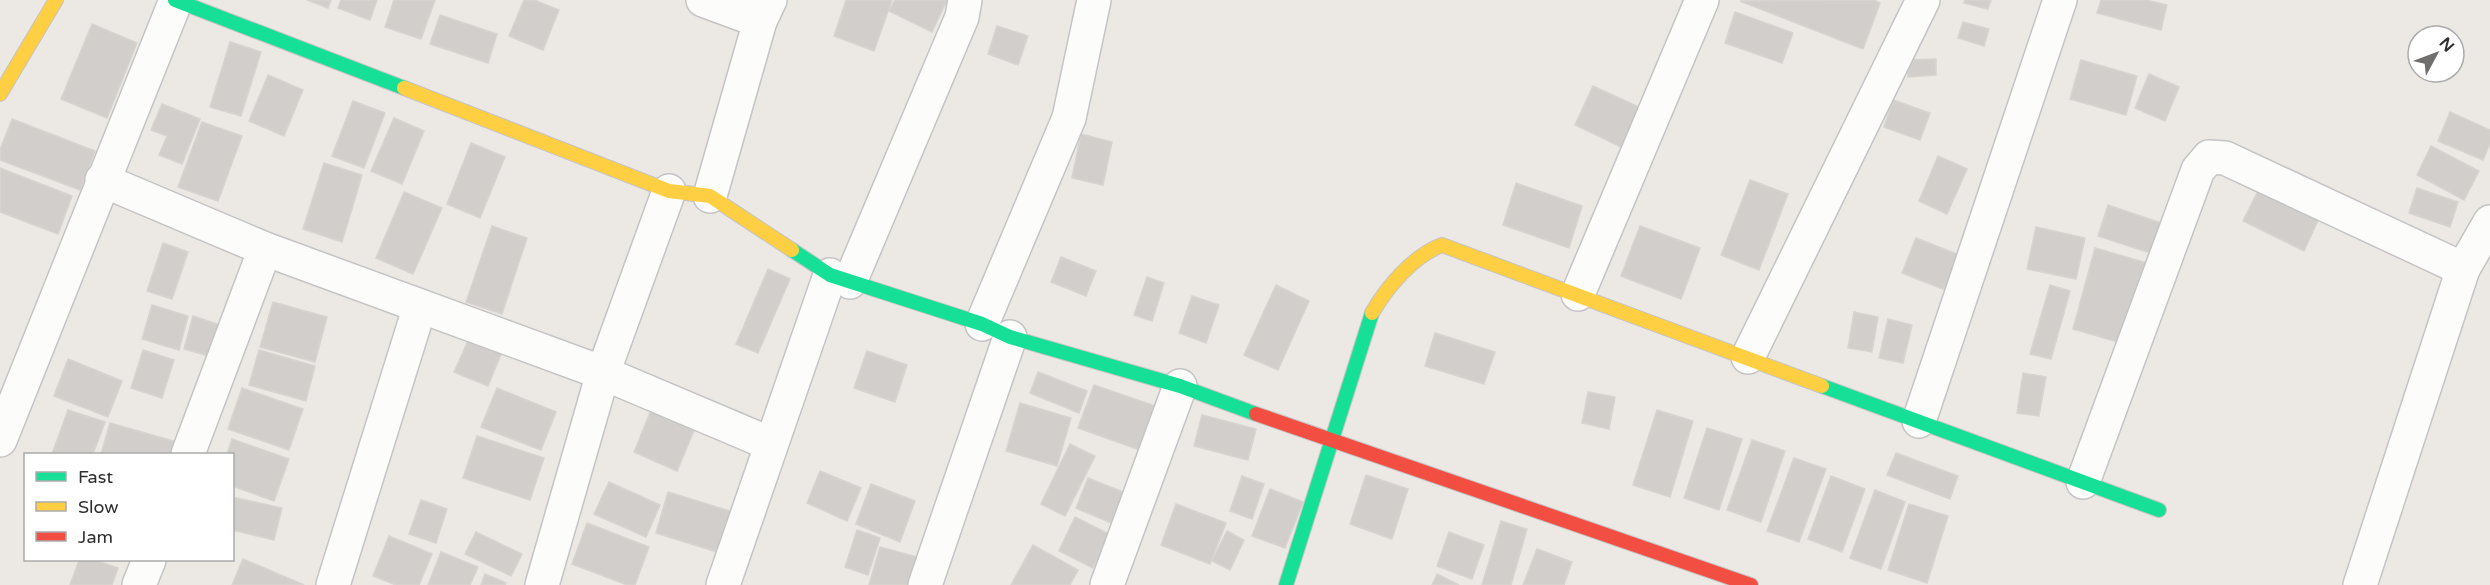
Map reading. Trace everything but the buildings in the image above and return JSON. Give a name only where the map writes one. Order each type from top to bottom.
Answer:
[{"type":"street","points":[[0,94],[56,0]]},
{"type":"street","points":[[0,440],[102,180],[176,0],[669,191],[710,196],[840,279],[996,331],[1180,386],[1331,442],[1751,585]]},
{"type":"street","points":[[703,0],[765,11],[710,196]]},
{"type":"street","points":[[723,585],[771,444],[840,279],[962,16],[965,0]]},
{"type":"street","points":[[925,585],[996,331],[1069,118],[1094,0]]},
{"type":"street","points":[[1578,294],[1702,0]]},
{"type":"street","points":[[1748,357],[1923,0]]},
{"type":"street","points":[[1919,421],[2060,0]]},
{"type":"street","points":[[2083,482],[2198,170],[2209,157],[2225,158],[2463,269]]},
{"type":"street","points":[[102,180],[265,249],[603,374],[771,444]]},
{"type":"street","points":[[542,585],[603,374],[669,191]]},
{"type":"street","points":[[2360,585],[2463,269],[2490,222]]},
{"type":"street","points":[[1286,585],[1375,307],[1434,246],[1451,247],[2159,510]]},
{"type":"street","points":[[188,453],[265,249]]},
{"type":"street","points":[[333,585],[420,306]]},
{"type":"street","points":[[1107,585],[1180,386]]},
{"type":"street","points":[[139,585],[149,561]]},
{"type":"traffic: fast","points":[[175,0],[404,88]]},
{"type":"traffic: fast","points":[[792,250],[830,275],[982,324],[1010,337],[1180,386],[1256,414]]},
{"type":"traffic: fast","points":[[1286,585],[1372,313]]},
{"type":"traffic: fast","points":[[1822,386],[2159,510]]},
{"type":"traffic: slow","points":[[0,94],[56,0]]},
{"type":"traffic: slow","points":[[404,88],[669,191],[710,196],[792,250]]},
{"type":"traffic: slow","points":[[1372,313],[1385,293],[1411,264],[1442,245],[1822,386]]},
{"type":"traffic: jam","points":[[1256,414],[1751,585]]}]
